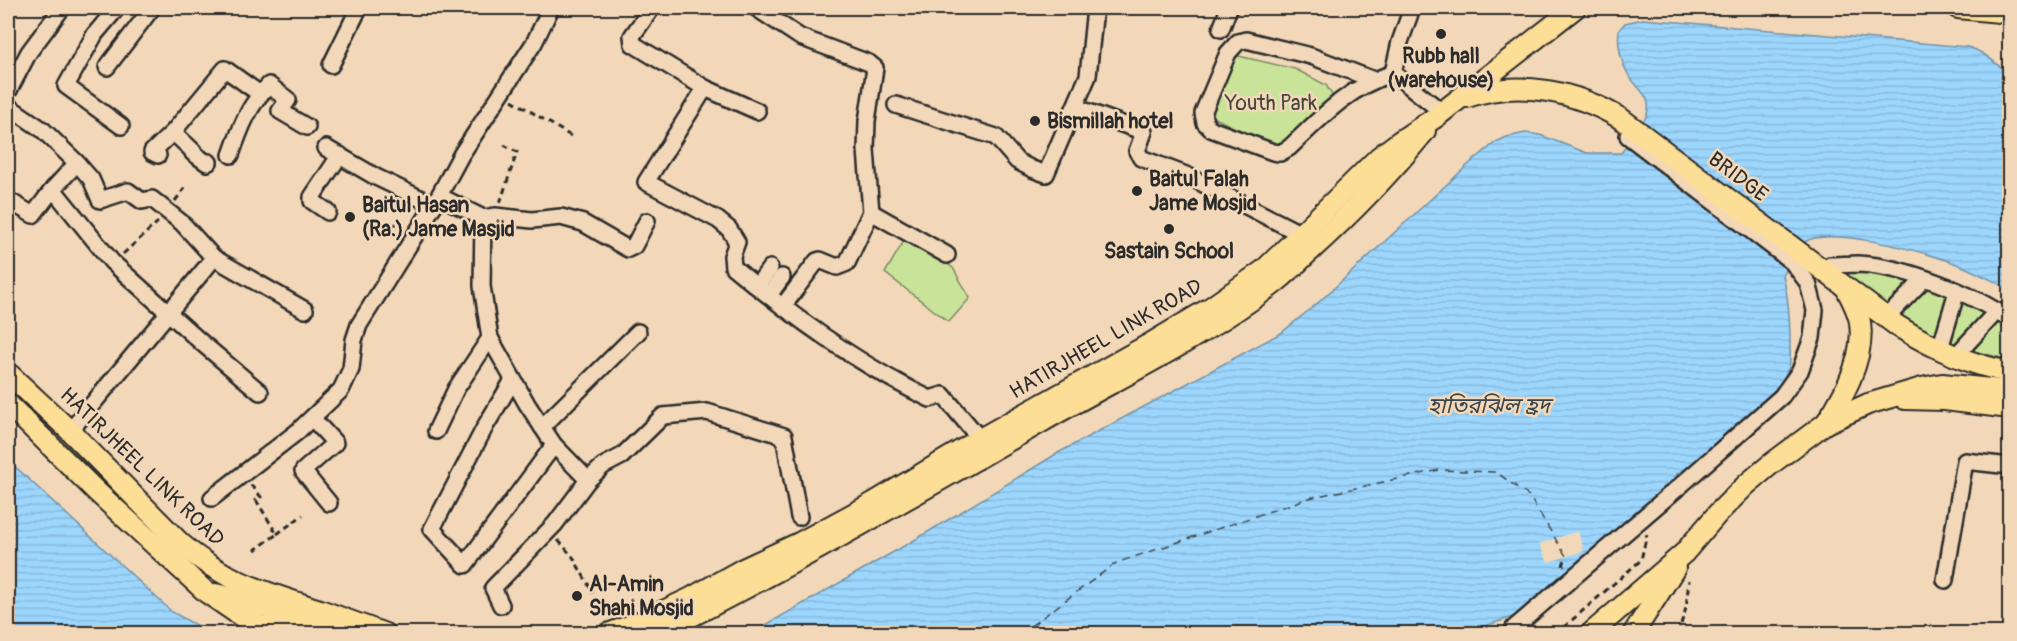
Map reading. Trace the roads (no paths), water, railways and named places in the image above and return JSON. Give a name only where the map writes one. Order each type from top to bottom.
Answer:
[{"type":"main road","name":"HATIRJHEEL LINK ROAD","points":[[608,633],[642,621],[691,598],[742,569],[799,543],[873,503],[980,439],[1210,308],[1264,270],[1379,157],[1445,110],[1575,8]]},
{"type":"main road","points":[[1958,8],[2010,14]]},
{"type":"main road","name":"BRIDGE","points":[[1445,110],[1497,89],[1546,90],[1607,110],[1848,290]]},
{"type":"main road","points":[[657,633],[824,546],[957,472],[1044,420],[1199,335],[1272,285],[1342,223],[1380,185],[1445,110]]},
{"type":"main road","points":[[1848,290],[1918,339],[1965,359],[2010,372]]},
{"type":"main road","points":[[1826,423],[1843,394],[1858,353],[1860,323],[1848,290]]},
{"type":"main road","name":"HATIRJHEEL LINK ROAD","points":[[8,373],[70,430],[180,543],[213,569],[255,590],[385,633]]},
{"type":"main road","points":[[1633,633],[1684,553],[1719,512],[1771,464],[1826,423],[1868,404],[1942,384],[2010,391]]},
{"type":"main road","points":[[1891,397],[1945,400],[2010,408]]},
{"type":"main road","points":[[8,404],[97,492],[206,592],[244,618],[278,633]]},
{"type":"main road","points":[[1590,633],[1684,553]]},
{"type":"main road","points":[[206,592],[258,604],[344,633]]},
{"type":"street","points":[[8,92],[29,52],[62,8]]},
{"type":"street","points":[[117,8],[95,34],[66,86],[121,126]]},
{"type":"street","points":[[107,67],[152,8]]},
{"type":"street","points":[[331,65],[359,8]]},
{"type":"street","points":[[212,498],[313,419],[341,390],[351,369],[354,340],[359,325],[436,201],[460,155],[534,43],[551,8]]},
{"type":"street","points":[[652,8],[632,36],[633,44],[705,88],[757,111]]},
{"type":"street","points":[[896,105],[996,137],[1017,161],[1046,174],[1088,76],[1095,8]]},
{"type":"street","points":[[1221,29],[1229,8]]},
{"type":"street","points":[[1393,73],[1400,42],[1412,8]]},
{"type":"street","points":[[760,9],[800,37],[869,63],[875,68],[867,121],[866,150],[871,212],[847,263],[837,267],[820,260],[817,261],[783,306]]},
{"type":"street","points":[[1374,80],[1311,56],[1246,40],[1238,42],[1228,53],[1203,113],[1205,123],[1211,129],[1280,153],[1289,148],[1343,97],[1374,80],[1393,73]]},
{"type":"street","points":[[158,155],[152,152],[173,132],[225,69],[260,94]]},
{"type":"street","points":[[1393,73],[1445,110]]},
{"type":"street","points":[[231,155],[243,120],[260,94],[269,85],[288,100],[280,111],[307,127]]},
{"type":"street","points":[[705,88],[646,182],[718,220],[729,229],[737,242],[732,256],[734,267],[763,291],[837,344],[898,383],[930,399],[943,395],[980,439]]},
{"type":"street","points":[[599,633],[691,591],[1233,292],[1300,249],[1381,174],[1409,138],[1443,109],[1469,94],[1530,94],[1565,100],[1609,120],[1792,262],[1809,283],[1815,310],[1812,338],[1800,371],[1782,396],[1652,511],[1514,628],[1516,633]]},
{"type":"street","points":[[1074,107],[1144,132],[1137,151],[1141,158],[1186,175],[1301,234]]},
{"type":"street","points":[[9,111],[43,130],[77,163],[91,180],[100,200],[128,191],[142,201],[152,199],[182,223],[214,258],[305,310]]},
{"type":"street","points":[[173,132],[193,153],[207,163],[209,162]]},
{"type":"street","points":[[328,212],[312,201],[312,197],[333,152],[376,177],[436,201],[489,217],[532,220],[561,217],[583,223],[628,249],[633,246],[647,221]]},
{"type":"street","points":[[8,200],[33,215],[77,163]]},
{"type":"street","points":[[53,189],[112,262],[260,392]]},
{"type":"street","points":[[871,212],[947,255]]},
{"type":"street","points":[[489,217],[482,286],[490,338],[513,380],[554,445],[588,480]]},
{"type":"street","points":[[70,430],[214,258]]},
{"type":"street","points":[[1961,350],[2003,315],[1957,291],[1924,279],[1859,264],[1830,265],[1891,313],[1942,342],[1961,350],[2010,363]]},
{"type":"street","points":[[763,291],[776,272]]},
{"type":"street","points":[[1891,313],[1924,279]]},
{"type":"street","points":[[1942,342],[1957,291]]},
{"type":"street","points":[[542,427],[638,332]]},
{"type":"street","points":[[436,431],[456,389],[490,338]]},
{"type":"street","points":[[513,380],[486,425],[432,529],[465,565],[554,445]]},
{"type":"street","points":[[8,412],[176,576],[216,604],[296,633]]},
{"type":"street","points":[[501,605],[493,588],[555,524],[588,480],[603,466],[622,456],[663,416],[707,412],[784,436],[799,516]]},
{"type":"street","points":[[313,419],[335,443],[303,471],[329,503]]},
{"type":"street","points":[[1946,580],[1965,461],[2010,466]]},
{"type":"water","name":"হাতিরঝিল হ্রদ","points":[[1643,19],[1967,47],[1990,58],[2009,74],[2009,289],[1954,263],[1872,241],[1830,237],[1813,239],[1802,244],[1783,276],[1789,310],[1790,364],[1771,395],[1740,426],[1677,474],[1668,505],[1552,599],[1516,616],[1460,634],[750,634],[918,538],[1058,453],[1281,333],[1320,301],[1496,142],[1525,133],[1540,135],[1587,153],[1621,153],[1641,127],[1646,117],[1648,103],[1630,78],[1623,63],[1619,46],[1619,30],[1625,23]]},
{"type":"water","points":[[8,460],[172,612],[210,633],[8,633]]},
{"type":"place","name":"Rubb hall (warehouse)","points":[[1441,34]]},
{"type":"place","name":"Bismillah hotel","points":[[1035,121]]},
{"type":"place","name":"Baitul Falah Jame Mosjid","points":[[1137,191]]},
{"type":"place","name":"Baitul Hasan (Ra:) Jame Masjid","points":[[350,217]]},
{"type":"place","name":"Sastain School","points":[[1169,229]]},
{"type":"place","name":"Al-Amin Shahi Mosjid","points":[[577,596]]},
{"type":"park label","name":"Youth Park","points":[[1271,103]]}]
